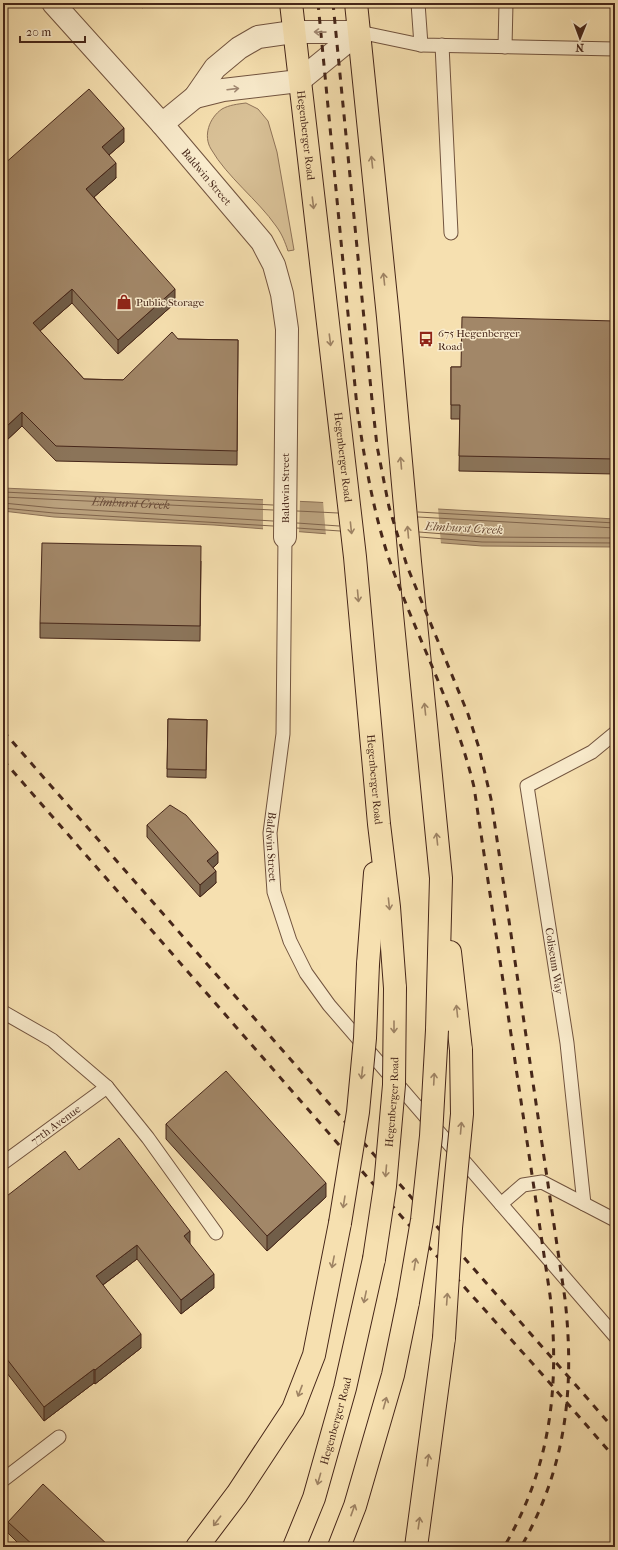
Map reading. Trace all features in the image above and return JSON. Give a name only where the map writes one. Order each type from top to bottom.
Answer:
[{"type":"main road","name":"Hegenberger Road","points":[[291,3],[293,32],[355,558],[379,824],[389,907],[394,988],[394,1085],[385,1186],[374,1259],[345,1388],[314,1498],[294,1547]]},
{"type":"main road","points":[[356,3],[388,317],[441,878],[461,1050],[462,1114],[451,1228],[444,1338],[416,1547]]},
{"type":"main road","points":[[197,1547],[237,1494],[293,1410],[314,1355],[340,1223],[358,1112],[365,1038],[368,964],[379,824]]},
{"type":"main road","points":[[339,1547],[355,1506],[393,1375],[408,1302],[422,1220],[431,1136],[437,1030],[441,878]]},
{"type":"street","name":"Baldwin Street","points":[[53,3],[162,124],[262,242],[274,265],[282,294],[287,329],[285,537]]},
{"type":"street","points":[[162,124],[195,97],[215,68],[239,48],[258,37],[293,32],[359,32]]},
{"type":"street","points":[[195,97],[223,90],[299,81],[359,32]]},
{"type":"lane","points":[[418,3],[421,45]]},
{"type":"lane","points":[[505,47],[506,3]]},
{"type":"lane","points":[[359,32],[421,45],[615,49]]},
{"type":"lane","points":[[442,45],[451,233]]},
{"type":"lane","name":"Baldwin Street","points":[[285,537],[283,734],[270,833],[274,892],[290,941],[306,973],[329,1005],[615,1336]]},
{"type":"lane","name":"Coliseum Way","points":[[584,1204],[567,1043],[527,786],[592,752],[615,733]]},
{"type":"lane","points":[[3,1012],[52,1040],[107,1087],[148,1138],[216,1233]]},
{"type":"lane","name":"77th Avenue","points":[[3,1163],[107,1087]]},
{"type":"lane","points":[[501,1204],[523,1185],[542,1182],[615,1220]]},
{"type":"lane","points":[[3,1480],[59,1437]]},
{"type":"shaded area","points":[[246,103],[258,109],[268,121],[277,152],[294,250],[288,251],[280,232],[269,216],[225,169],[209,144],[209,128],[217,113],[222,109]]},
{"type":"water","name":"Elmhurst Creek","points":[[3,488],[314,502],[615,519],[615,547],[482,546],[214,525],[54,517],[3,511]]},
{"type":"pier","points":[[263,498],[300,500],[299,534],[263,531]]},
{"type":"pier","points":[[323,501],[438,507],[441,544],[326,536]]},
{"type":"building","points":[[89,89],[124,128],[102,147],[116,163],[86,189],[175,289],[118,340],[72,289],[33,323],[84,379],[123,380],[172,332],[178,339],[238,340],[237,451],[56,446],[22,412],[7,426],[3,421],[3,165]]},
{"type":"building","points":[[462,317],[615,321],[615,459],[459,456],[460,405],[451,405],[451,367],[461,367]]},
{"type":"building","points":[[42,543],[201,546],[200,626],[40,623]]},
{"type":"building","points":[[168,719],[207,720],[206,770],[167,769]]},
{"type":"building","points":[[170,805],[186,815],[218,852],[207,861],[216,871],[200,885],[147,825]]},
{"type":"building","points":[[226,1071],[326,1183],[267,1236],[166,1124]]},
{"type":"building","points":[[119,1138],[190,1231],[184,1236],[214,1274],[181,1300],[137,1245],[96,1276],[141,1334],[44,1407],[3,1354],[3,1199],[65,1151],[79,1170]]},
{"type":"building","points":[[43,1484],[110,1547],[35,1547],[8,1522]]},
{"type":"railway","points":[[318,3],[357,407],[366,463],[377,517],[387,553],[409,612],[456,727],[466,756],[474,787],[550,1295],[554,1362],[548,1425],[542,1456],[532,1487],[520,1517],[504,1547]]},
{"type":"railway","points":[[333,3],[377,446],[389,507],[407,566],[468,714],[479,748],[491,799],[565,1299],[569,1365],[564,1427],[548,1488],[521,1547]]},
{"type":"railway","points":[[3,731],[615,1430]]},
{"type":"railway","points":[[3,760],[402,1217],[615,1458]]},
{"type":"place","name":"Public Storage","points":[[124,302]]},
{"type":"place","name":"675 Hegenberger Road","points":[[426,339]]}]
